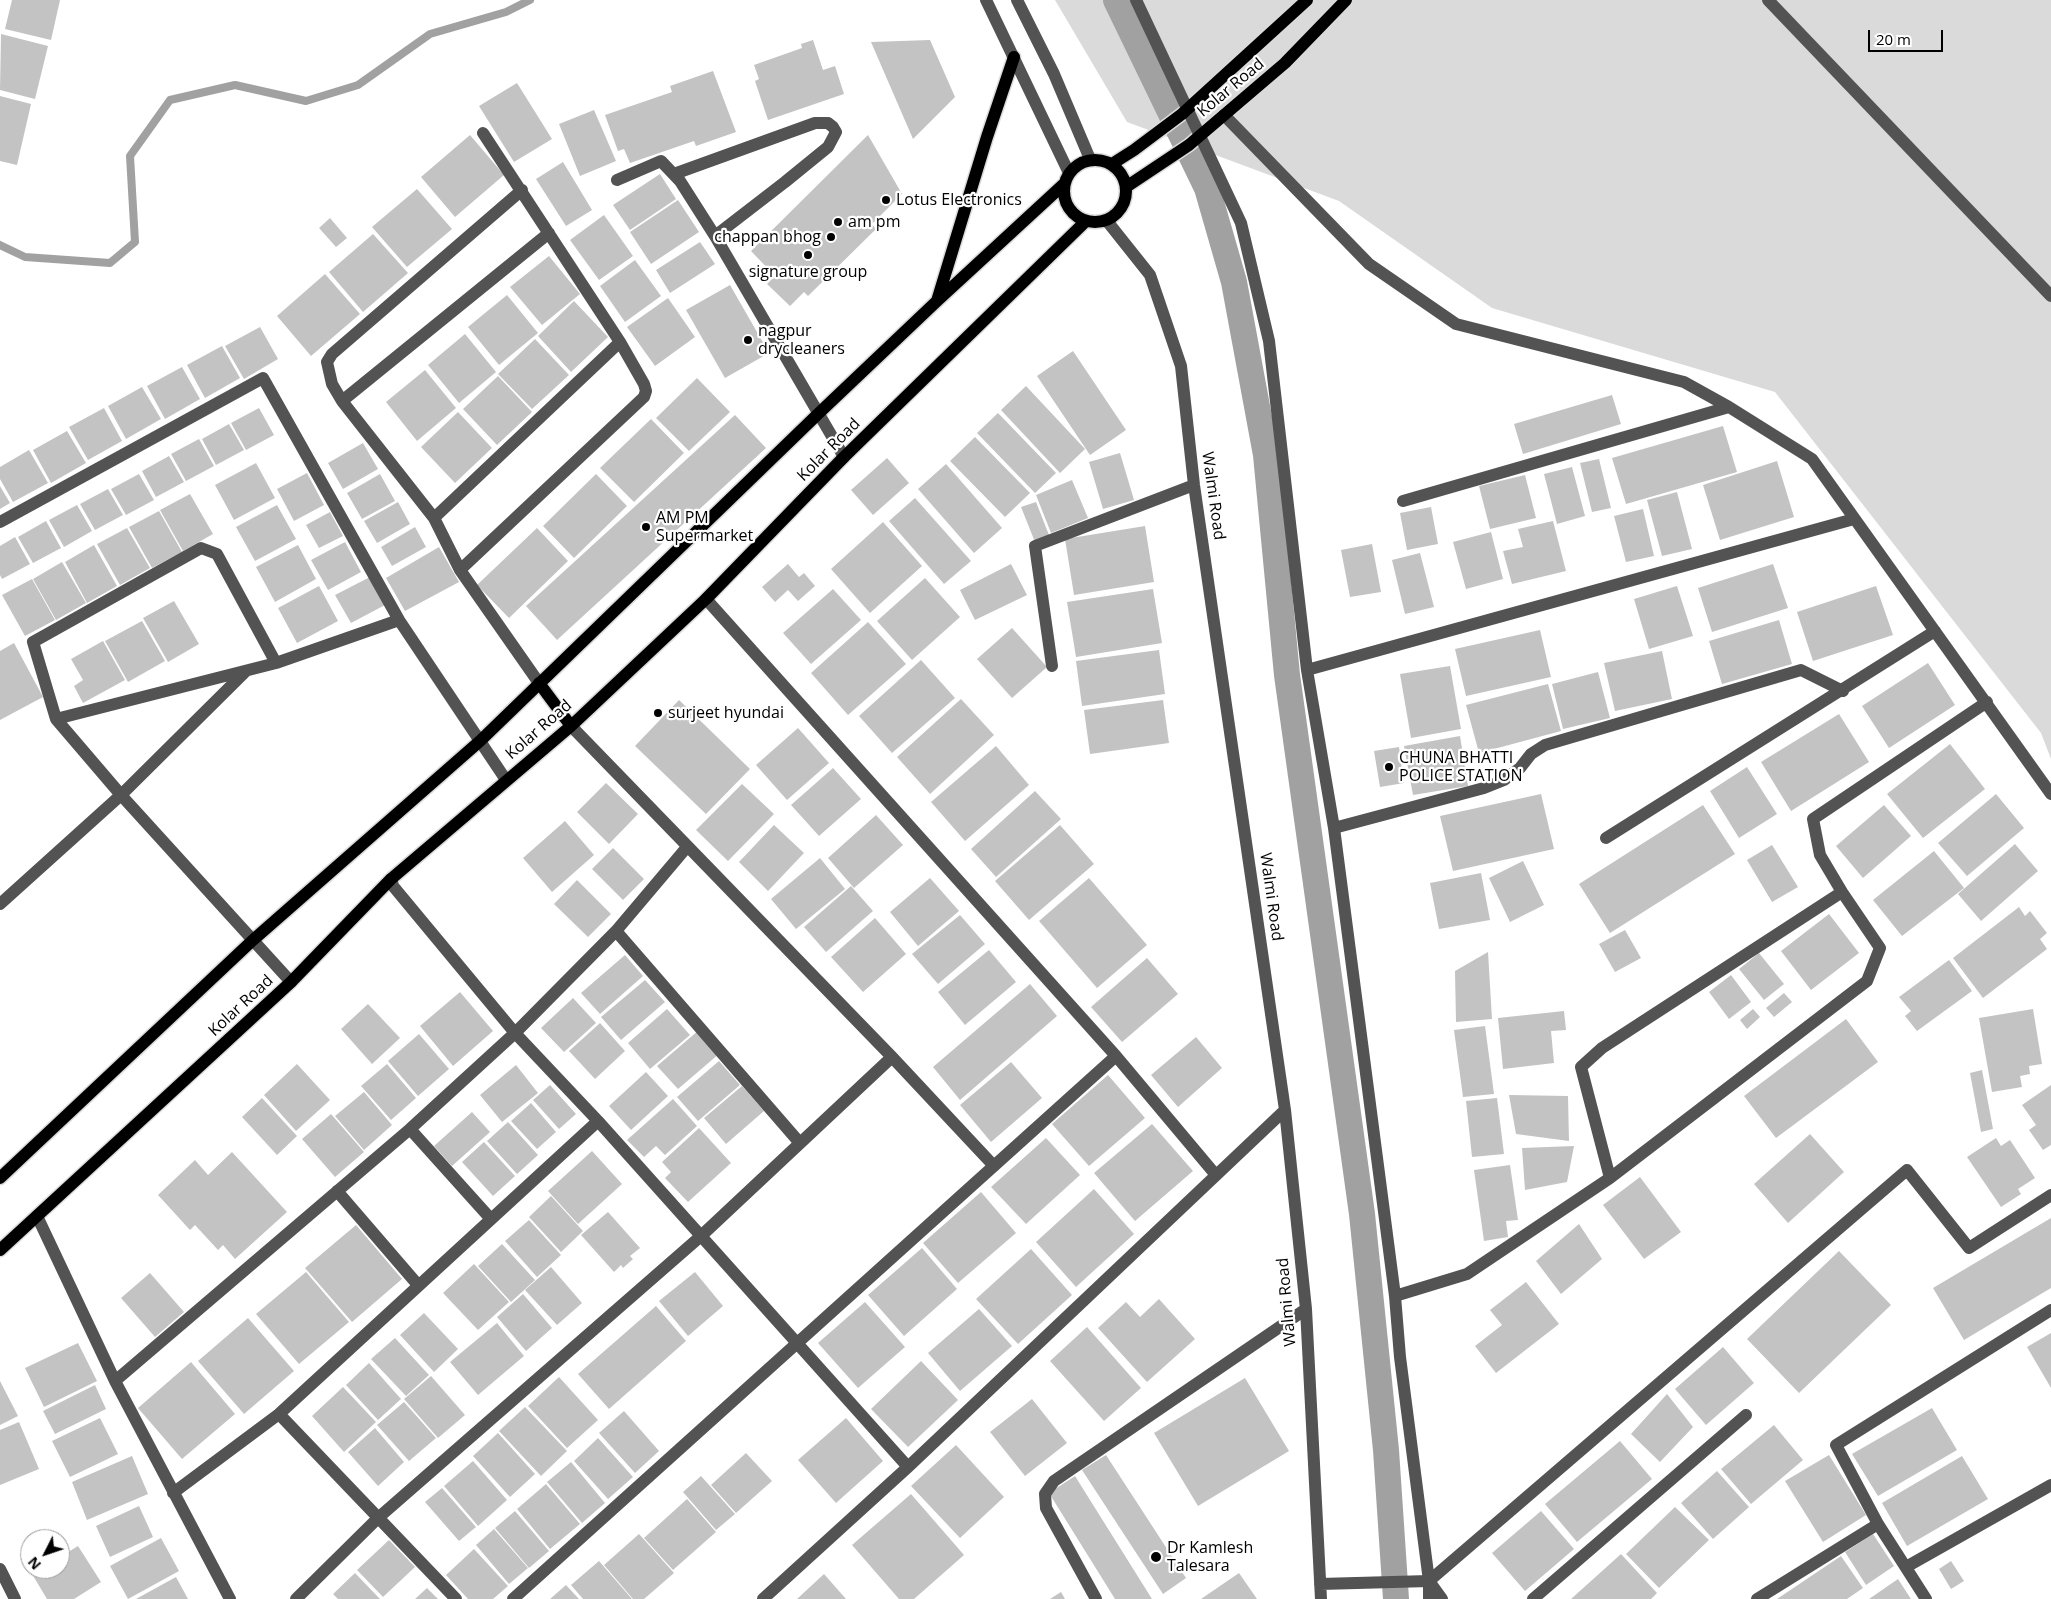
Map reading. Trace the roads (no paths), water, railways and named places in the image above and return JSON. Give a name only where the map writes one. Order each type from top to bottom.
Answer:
[{"type":"main road","name":"Kolar Road","points":[[1112,164],[1134,150],[1184,111],[1307,0]]},
{"type":"main road","name":"Kolar Road","points":[[1126,187],[1189,145],[1286,63],[1346,0]]},
{"type":"main road","points":[[937,301],[987,137],[1014,58]]},
{"type":"main road","points":[[1090,159],[1103,160],[1112,164],[1123,176],[1126,187],[1125,202],[1118,213],[1107,221],[1097,223],[1086,221],[1076,216],[1068,207],[1064,196],[1067,178],[1078,164],[1090,159]]},
{"type":"main road","name":"Kolar Road","points":[[0,1178],[253,940],[480,741],[819,413],[1067,178]]},
{"type":"main road","name":"Kolar Road","points":[[0,1250],[291,982],[390,879],[571,726],[706,599],[844,457],[1086,221]]},
{"type":"main road","points":[[539,683],[571,726]]},
{"type":"street","points":[[986,0],[1067,178]]},
{"type":"street","points":[[1017,0],[1054,74],[1090,159]]},
{"type":"street","points":[[1136,0],[1184,111],[1200,135],[1241,223],[1269,341],[1308,670],[1334,828],[1395,1296],[1400,1357],[1430,1581],[1429,1599]]},
{"type":"street","points":[[1768,0],[2051,296]]},
{"type":"street","points":[[1224,115],[1369,264],[1456,324],[1684,382],[1729,407],[1812,459],[2051,794]]},
{"type":"street","points":[[674,174],[814,123],[828,123],[834,127],[836,132],[828,147],[714,236]]},
{"type":"street","points":[[460,570],[644,397],[646,391],[644,384],[620,342],[522,190],[483,134]]},
{"type":"street","points":[[617,180],[661,161],[680,181],[844,457]]},
{"type":"street","points":[[522,190],[332,354],[327,362],[332,384],[342,401],[434,518],[460,570],[539,683]]},
{"type":"street","name":"Walmi Road","points":[[1107,221],[1150,275],[1181,366],[1194,484],[1285,1110],[1306,1310],[1321,1599]]},
{"type":"street","points":[[342,401],[549,234]]},
{"type":"street","points":[[434,518],[620,342]]},
{"type":"street","points":[[0,522],[263,378],[399,620],[506,780]]},
{"type":"street","points":[[1403,501],[1729,407]]},
{"type":"street","points":[[1052,666],[1035,546],[1194,484]]},
{"type":"street","points":[[1308,670],[1854,519]]},
{"type":"street","points":[[276,663],[217,554],[201,548],[34,642],[56,719],[121,795],[291,982]]},
{"type":"street","points":[[706,599],[1116,1056],[1215,1174]]},
{"type":"street","points":[[56,719],[276,663],[399,620]]},
{"type":"street","points":[[1606,838],[1935,631]]},
{"type":"street","points":[[0,904],[121,795],[246,670]]},
{"type":"street","points":[[1334,828],[1484,788],[1504,780],[1520,768],[1531,754],[1545,745],[1801,670],[1843,690]]},
{"type":"street","points":[[1395,1296],[1467,1274],[1610,1178],[1867,981],[1880,948],[1842,892],[1820,855],[1814,819],[1987,702]]},
{"type":"street","points":[[571,726],[892,1057],[994,1166]]},
{"type":"street","points":[[115,1381],[410,1129],[515,1033],[616,931],[687,847]]},
{"type":"street","points":[[390,879],[393,886],[515,1033],[598,1121],[908,1466]]},
{"type":"street","points":[[1610,1178],[1580,1068],[1602,1048],[1842,892]]},
{"type":"street","points":[[616,931],[799,1142]]},
{"type":"street","points":[[513,1599],[1116,1056]]},
{"type":"street","points":[[296,1599],[378,1518],[701,1236],[799,1142],[892,1057]]},
{"type":"street","points":[[762,1599],[908,1466],[1215,1174],[1285,1110]]},
{"type":"street","points":[[173,1494],[279,1414],[490,1218],[598,1121]]},
{"type":"street","points":[[410,1129],[490,1218]]},
{"type":"street","points":[[1320,1584],[1430,1581],[1907,1170],[1969,1248],[2051,1195]]},
{"type":"street","points":[[337,1191],[418,1285]]},
{"type":"street","points":[[37,1216],[115,1381],[230,1599]]},
{"type":"street","points":[[1096,1599],[1046,1508],[1044,1494],[1054,1481],[1306,1310]]},
{"type":"street","points":[[1926,1599],[1878,1524],[1836,1446],[2051,1310]]},
{"type":"street","points":[[279,1414],[456,1599]]},
{"type":"street","points":[[1532,1599],[1746,1415]]},
{"type":"street","points":[[1906,1567],[2051,1485]]},
{"type":"street","points":[[1757,1599],[1878,1524]]},
{"type":"street","points":[[1,1574],[15,1599]]},
{"type":"street","points":[[1430,1581],[1442,1599]]},
{"type":"waterway","points":[[0,245],[25,257],[110,263],[135,242],[130,156],[170,100],[235,85],[306,101],[358,85],[430,34],[506,12],[530,0]]},
{"type":"waterway","points":[[1116,0],[1207,188],[1234,282],[1266,455],[1287,675],[1362,1214],[1386,1450],[1396,1599]]},
{"type":"place","name":"Lotus Electronics","points":[[886,200]]},
{"type":"place","name":"am pm","points":[[838,222]]},
{"type":"place","name":"chappan bhog","points":[[831,237]]},
{"type":"place","name":"signature group","points":[[808,255]]},
{"type":"place","name":"nagpur drycleaners","points":[[748,340]]},
{"type":"place","name":"AM PM Supermarket","points":[[646,527]]},
{"type":"place","name":"surjeet hyundai","points":[[658,713]]},
{"type":"place","name":"CHUNA BHATTI POLICE STATION","points":[[1389,767]]},
{"type":"place","name":"Dr Kamlesh Talesara","points":[[1156,1557]]}]
